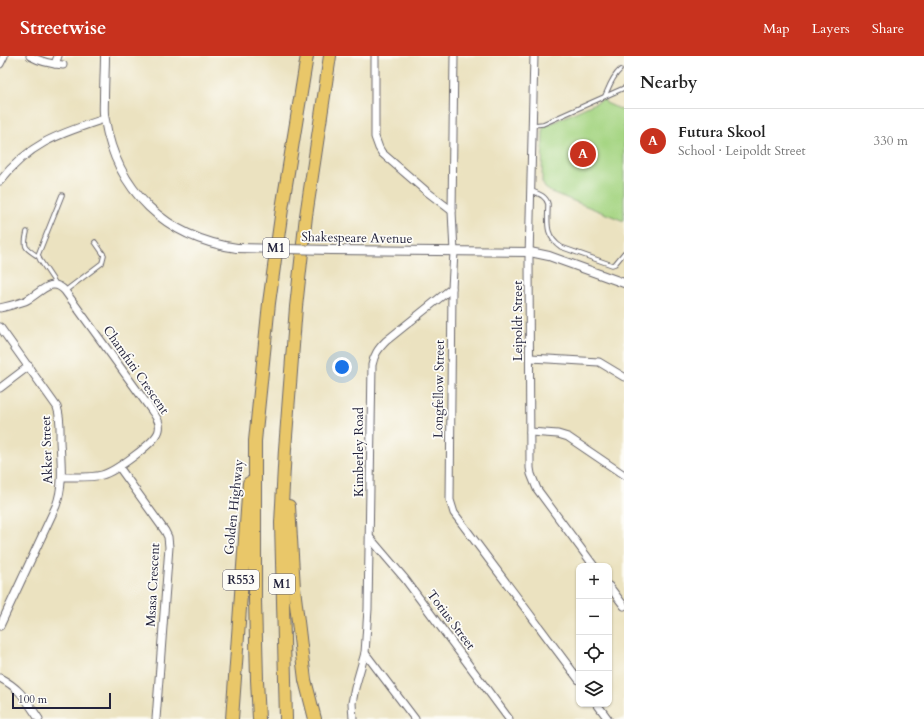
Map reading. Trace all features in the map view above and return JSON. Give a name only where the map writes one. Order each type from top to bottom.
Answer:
[{"type":"highway","name":"M1","points":[[260,719],[257,680],[255,600],[255,441],[270,295],[282,209],[307,56]]},
{"type":"highway","name":"M1","points":[[286,719],[281,524],[285,449],[296,307],[306,216],[330,56]]},
{"type":"highway","name":"Golden Highway","points":[[232,719],[247,495],[255,441]]},
{"type":"highway","points":[[285,449],[295,596],[305,680],[315,719]]},
{"type":"street","points":[[0,64],[4,56]]},
{"type":"street","points":[[30,56],[40,61],[63,65]]},
{"type":"street","points":[[55,64],[58,56]]},
{"type":"street","name":"Shakespeare Avenue","points":[[105,56],[104,118],[110,144],[130,185],[145,204],[180,231],[208,242],[237,248],[530,252],[549,256],[624,283]]},
{"type":"street","points":[[375,56],[375,137],[379,148],[426,191],[452,211]]},
{"type":"street","name":"Longfellow Street","points":[[454,56],[452,211],[454,252],[452,288],[450,454],[451,506],[460,521],[576,676]]},
{"type":"street","name":"Leipoldt Street","points":[[534,56],[530,252],[530,468],[535,485],[540,494],[592,563]]},
{"type":"street","points":[[0,181],[21,157],[40,144],[65,132],[104,118]]},
{"type":"street","points":[[0,308],[24,302],[45,288],[56,284]]},
{"type":"street","name":"Chamfuti Crescent","points":[[56,284],[65,291],[152,410],[159,423],[159,431],[154,440],[119,467],[107,474],[100,476],[62,477]]},
{"type":"street","name":"Kimberley Road","points":[[353,719],[352,703],[365,653],[368,609],[373,358],[376,352],[386,341],[452,288]]},
{"type":"street","name":"Akker Street","points":[[0,327],[52,398],[58,410],[62,477],[59,498],[56,506],[0,626]]},
{"type":"street","points":[[530,358],[599,362],[624,377]]},
{"type":"street","points":[[0,388],[29,366]]},
{"type":"street","points":[[530,432],[558,434],[568,437],[624,475]]},
{"type":"street","name":"Msasa Crescent","points":[[119,467],[160,522],[168,537],[169,547],[156,719]]},
{"type":"street","name":"Totius Street","points":[[370,538],[405,579],[509,719]]},
{"type":"street","points":[[612,590],[624,606]]},
{"type":"street","points":[[365,653],[415,719]]},
{"type":"street","points":[[0,678],[13,685],[19,691],[39,719]]},
{"type":"street","points":[[599,707],[608,719]]},
{"type":"lane","points":[[605,96],[616,73],[620,70]]},
{"type":"lane","points":[[533,125],[543,124],[624,88]]},
{"type":"lane","points":[[532,191],[541,195],[547,200],[548,234],[561,247],[612,265],[615,264],[624,253]]},
{"type":"lane","points":[[39,257],[40,249],[62,195]]},
{"type":"lane","points":[[27,232],[24,242],[25,247],[39,257],[56,284]]},
{"type":"lane","points":[[65,291],[103,261],[103,254],[95,242]]},
{"type":"green space","points":[[604,99],[606,103],[624,111],[624,221],[551,192],[545,188],[542,182],[543,127]]},
{"type":"place","name":"Futura Skool","points":[[583,154]]}]
